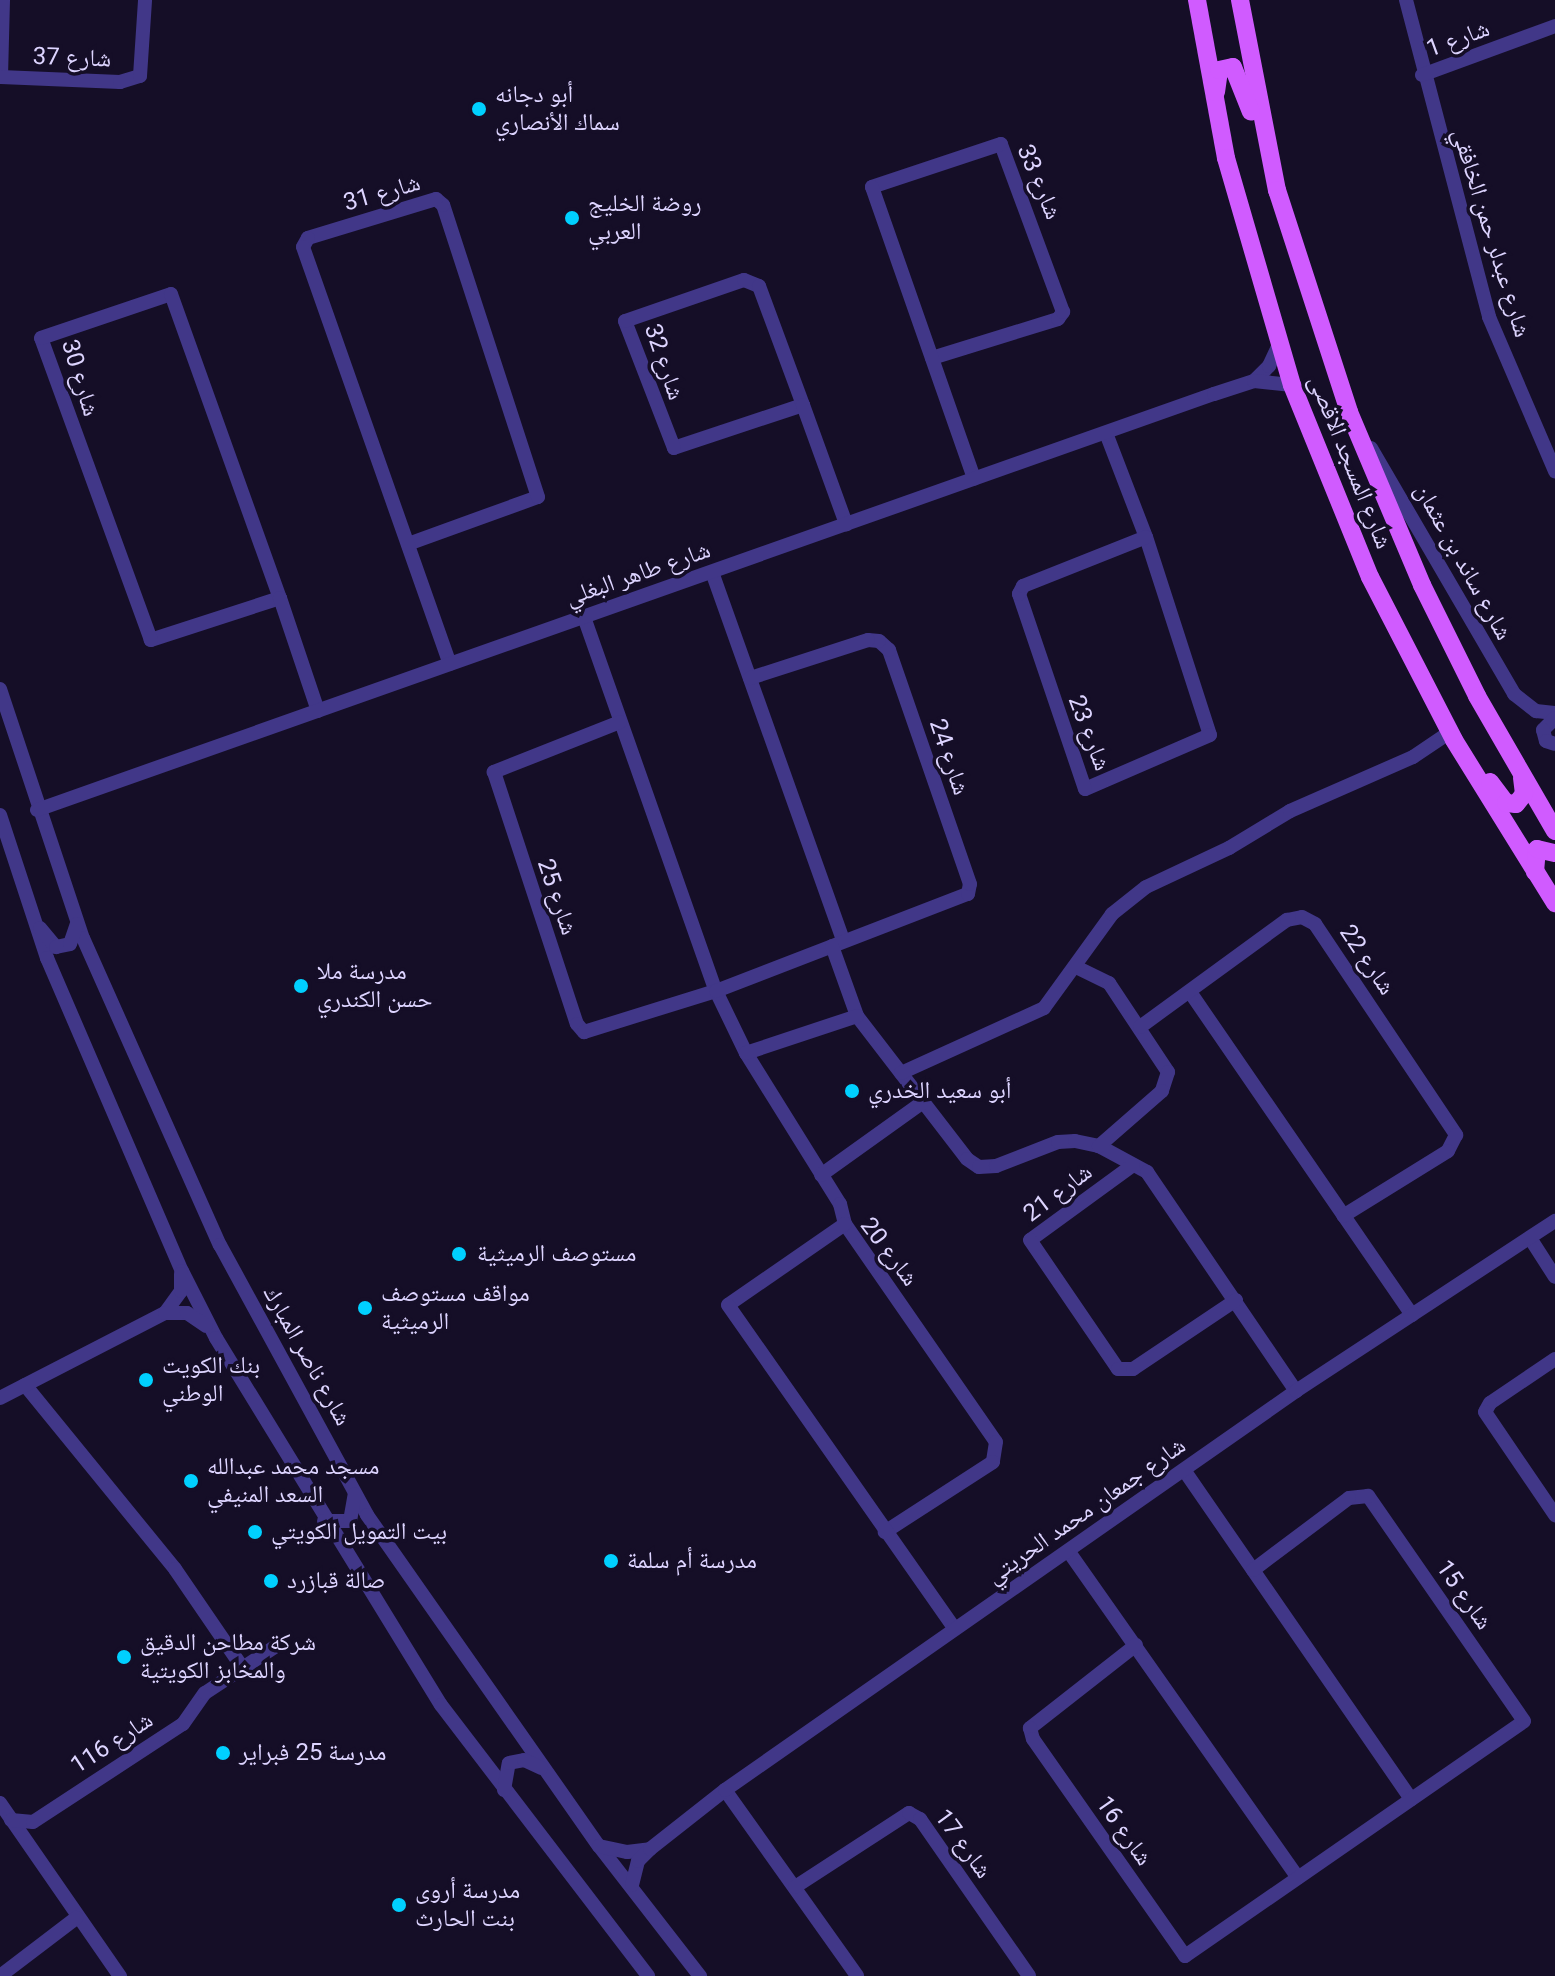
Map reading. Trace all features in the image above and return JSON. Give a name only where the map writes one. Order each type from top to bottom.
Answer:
[{"type":"main road","name":"شارع المسجد الاقصى","points":[[1197,0],[1218,122],[1292,385],[1370,577],[1452,736],[1555,903]]},
{"type":"main road","name":"شارع المسجد الاقصى","points":[[1244,0],[1277,190],[1349,412],[1422,585],[1555,831]]},
{"type":"main road","points":[[1218,122],[1216,78],[1226,66],[1233,67],[1277,190]]},
{"type":"main road","points":[[1452,736],[1511,804],[1524,794],[1520,770]]},
{"type":"main road","points":[[1536,874],[1537,849],[1555,853]]},
{"type":"street","name":"شارع 37","points":[[3,0],[1,77],[120,82],[140,76],[145,0]]},
{"type":"street","name":"شارع عبدلر حمن الخافقي","points":[[1406,0],[1422,75],[1489,317],[1555,471]]},
{"type":"street","name":"شارع 1","points":[[1422,75],[1555,27]]},
{"type":"street","name":"شارع 33","points":[[932,358],[1058,319],[1063,312],[1001,144],[872,187],[974,479]]},
{"type":"street","name":"شارع 31","points":[[408,544],[538,497],[443,205],[436,199],[303,242],[408,544],[450,664]]},
{"type":"street","name":"شارع 32","points":[[803,405],[674,448],[625,321],[753,281],[759,286],[803,405],[846,524]]},
{"type":"street","name":"شارع 30","points":[[280,598],[151,640],[41,338],[171,294],[280,598],[318,711]]},
{"type":"street","points":[[1254,381],[1269,366],[1279,345]]},
{"type":"street","name":"شارع طاهر البغلي","points":[[37,810],[1254,381],[1292,385]]},
{"type":"street","name":"شارع ساند بن عثمان","points":[[1349,412],[1514,694],[1536,711],[1555,715]]},
{"type":"street","name":"شارع 23","points":[[1106,433],[1146,537],[1210,735],[1085,789],[1019,594],[1023,586],[1146,537]]},
{"type":"street","points":[[712,572],[838,943],[857,1016],[967,1159],[979,1167],[996,1166],[1058,1142],[1099,1146],[1154,1180],[1296,1391]]},
{"type":"street","points":[[584,617],[716,991],[746,1053],[840,1204],[845,1224]]},
{"type":"street","name":"شارع 24","points":[[750,678],[868,640],[889,650],[970,884],[960,901],[838,943],[780,967]]},
{"type":"street","name":"شارع ناصر المبارك","points":[[0,689],[37,810],[77,924],[220,1245],[367,1515],[599,1846],[700,1976]]},
{"type":"street","points":[[1555,715],[1543,730],[1546,741],[1555,744]]},
{"type":"street","name":"شارع 25","points":[[620,722],[494,772],[577,1024],[594,1032],[780,967]]},
{"type":"street","points":[[901,1073],[1044,1008],[1112,914],[1146,887],[1229,848],[1290,811],[1413,757],[1452,736]]},
{"type":"street","points":[[0,815],[47,958],[182,1271],[216,1338],[324,1521],[441,1705],[505,1793],[648,1976]]},
{"type":"street","name":"شارع 22","points":[[1190,992],[1287,920],[1307,918],[1454,1126],[1455,1144],[1343,1216]]},
{"type":"street","points":[[37,925],[56,947],[70,944],[77,924]]},
{"type":"street","points":[[1076,967],[1105,979],[1166,1066],[1168,1082],[1099,1146]]},
{"type":"street","points":[[1140,1027],[1190,992],[1412,1315]]},
{"type":"street","points":[[746,1053],[857,1016]]},
{"type":"street","points":[[821,1175],[923,1102]]},
{"type":"street","name":"شارع 21","points":[[1133,1165],[1030,1240],[1118,1369],[1133,1369],[1236,1300]]},
{"type":"street","name":"شارع جمعان محمد الحريتي","points":[[632,1885],[638,1861],[725,1790],[1296,1391],[1555,1221]]},
{"type":"street","name":"شارع 20","points":[[885,1532],[998,1454],[996,1442],[845,1224],[728,1305],[885,1532],[954,1628]]},
{"type":"street","points":[[1530,1238],[1555,1277]]},
{"type":"street","points":[[0,1398],[165,1313],[181,1291],[182,1271]]},
{"type":"street","points":[[165,1313],[199,1318],[216,1338]]},
{"type":"street","points":[[1555,1359],[1490,1403],[1485,1412],[1555,1515]]},
{"type":"street","points":[[25,1385],[184,1582],[242,1667]]},
{"type":"street","points":[[1184,1470],[1411,1799]]},
{"type":"street","points":[[324,1521],[350,1521],[355,1489]]},
{"type":"street","name":"شارع 15","points":[[1253,1570],[1349,1498],[1368,1496],[1524,1721],[1346,1845]]},
{"type":"street","points":[[1069,1552],[1298,1878]]},
{"type":"street","name":"شارع 16","points":[[1136,1645],[1036,1719],[1030,1728],[1033,1739],[1185,1956],[1346,1845]]},
{"type":"street","name":"شارع 116","points":[[11,1820],[30,1823],[183,1724],[202,1695],[276,1646]]},
{"type":"street","points":[[505,1793],[504,1771],[513,1761],[531,1761],[547,1773]]},
{"type":"street","points":[[725,1790],[857,1976]]},
{"type":"street","points":[[0,1803],[76,1918],[120,1976]]},
{"type":"street","name":"شارع 17","points":[[795,1887],[909,1813],[920,1819],[1029,1976]]},
{"type":"street","points":[[599,1846],[627,1852],[650,1849]]},
{"type":"street","points":[[2,1970],[76,1918]]},
{"type":"place","name":"أبو دجانه سماك الأنصاري","points":[[479,109]]},
{"type":"place","name":"روضة الخليج العربي","points":[[572,218]]},
{"type":"place","name":"مدرسة ملا حسن الكندري","points":[[301,986]]},
{"type":"place","name":"أبو سعيد الخدري","points":[[852,1091]]},
{"type":"place","name":"مستوصف الرميثية","points":[[459,1254]]},
{"type":"place","name":"مواقف مستوصف الرميثية","points":[[365,1308]]},
{"type":"place","name":"بنك الكويت الوطني","points":[[146,1380]]},
{"type":"place","name":"مسجد محمد عبدالله السعد المنيفي","points":[[191,1481]]},
{"type":"place","name":"بيت التمويل الكويتي","points":[[255,1532]]},
{"type":"place","name":"مدرسة أم سلمة","points":[[611,1561]]},
{"type":"place","name":"صالة قبازرد","points":[[271,1581]]},
{"type":"place","name":"شركة مطاحن الدقيق والمخابز الكويتية","points":[[124,1657]]},
{"type":"place","name":"مدرسة 25 فبراير","points":[[223,1753]]},
{"type":"place","name":"مدرسة أروى بنت الحارث","points":[[399,1905]]}]
